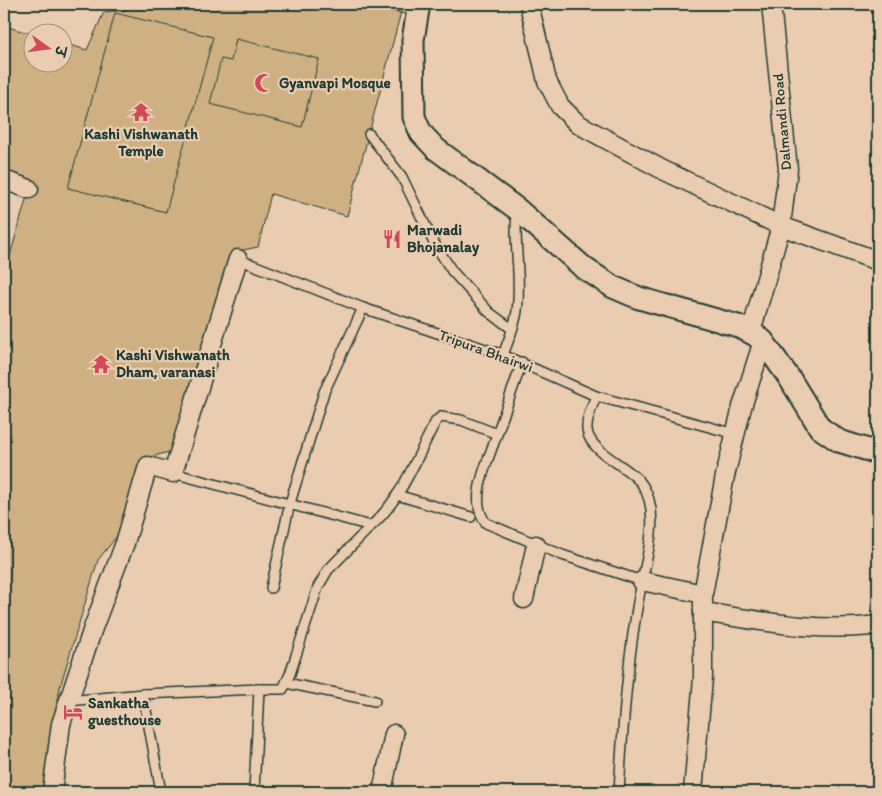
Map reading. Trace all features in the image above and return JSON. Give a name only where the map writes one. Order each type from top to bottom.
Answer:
[{"type":"street","points":[[529,4],[547,81],[560,106],[578,124],[662,170],[781,226],[878,260]]},
{"type":"street","name":"Dalmandi Road","points":[[693,792],[703,678],[703,594],[725,476],[781,226],[788,169],[771,4]]},
{"type":"street","points":[[418,8],[413,40],[412,90],[414,117],[421,133],[436,149],[517,209],[552,242],[614,287],[639,298],[757,336],[790,379],[820,428],[839,441],[878,453]]},
{"type":"street","points":[[4,180],[29,189]]},
{"type":"street","points":[[52,792],[61,724],[125,543],[148,466],[173,473],[238,259]]},
{"type":"street","points":[[524,599],[536,545]]},
{"type":"street","points":[[642,581],[703,594]]},
{"type":"street","points":[[703,612],[785,625],[827,629],[878,626]]},
{"type":"street","points":[[382,792],[394,734]]},
{"type":"lane","points":[[387,4],[418,8]]},
{"type":"lane","points":[[369,134],[402,177],[434,243],[452,271],[490,312],[512,329]]},
{"type":"lane","points":[[503,355],[517,311],[519,288],[515,227],[517,209]]},
{"type":"lane","name":"Tripura Bhairwi","points":[[238,259],[363,308],[522,362],[596,396],[735,434]]},
{"type":"lane","points":[[271,588],[290,504],[324,392],[363,308]]},
{"type":"lane","points":[[522,362],[479,491],[477,506],[481,517],[486,523],[500,531],[642,581]]},
{"type":"lane","points":[[596,396],[588,419],[587,431],[591,441],[637,478],[644,487],[649,501],[651,519],[649,548],[636,608],[623,722],[618,792]]},
{"type":"lane","points":[[68,701],[143,694],[283,689],[318,587],[328,570],[384,515],[398,495],[436,421],[441,417],[461,420],[497,434]]},
{"type":"lane","points":[[173,473],[371,526]]},
{"type":"lane","points":[[398,495],[471,517]]},
{"type":"lane","points":[[286,683],[375,702]]},
{"type":"lane","points":[[254,792],[259,689]]},
{"type":"lane","points":[[143,694],[161,792]]},
{"type":"building","name":"Kashi Vishwanath Dham, varanasi","points":[[129,4],[370,4],[401,12],[347,216],[271,194],[258,247],[233,252],[172,451],[144,459],[124,527],[98,560],[60,687],[42,792],[4,792],[4,277],[29,189],[4,180],[4,26],[22,31],[22,72],[72,72],[72,46],[87,50],[104,12],[126,10]]},
{"type":"building","name":"Kashi Vishwanath Temple","points":[[115,13],[213,37],[166,212],[68,188]]},
{"type":"building","name":"Gyanvapi Mosque","points":[[236,39],[319,59],[302,127],[210,104],[221,59],[231,61]]},
{"type":"place","name":"Gyanvapi Mosque","points":[[264,83]]},
{"type":"place","name":"Kashi Vishwanath Temple","points":[[141,112]]},
{"type":"place","name":"Marwadi Bhojanalay","points":[[392,239]]},
{"type":"place","name":"Kashi Vishwanath Dham, varanasi","points":[[101,364]]},
{"type":"place","name":"Sankatha guesthouse","points":[[73,712]]}]
